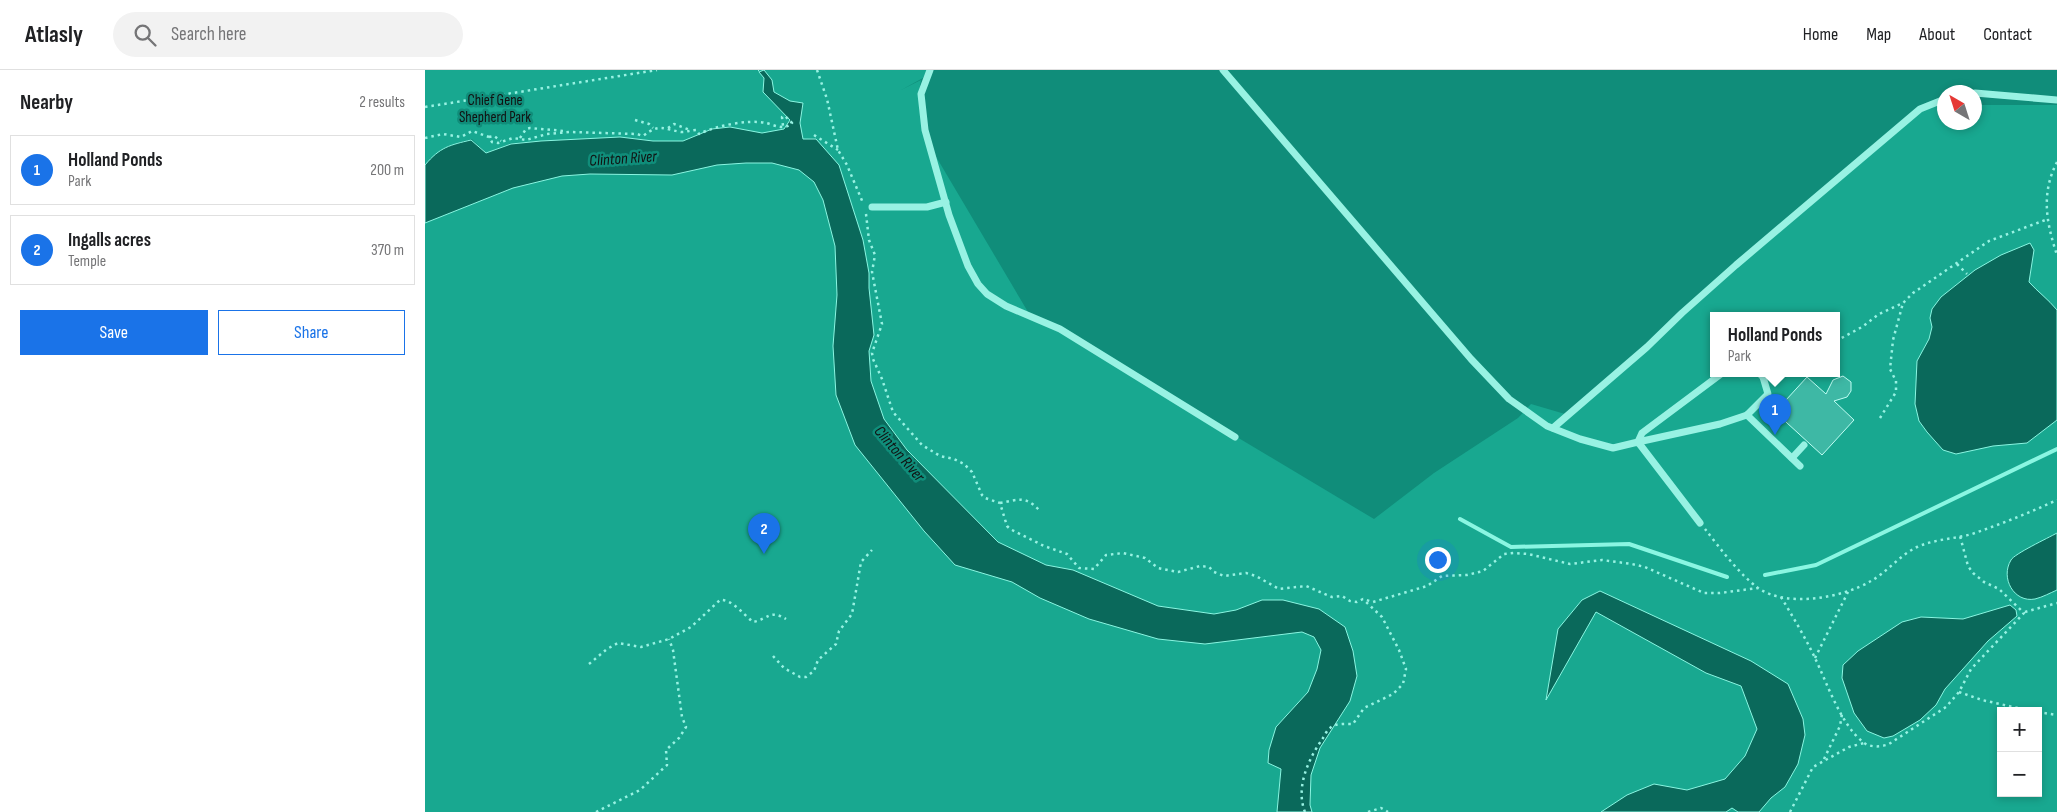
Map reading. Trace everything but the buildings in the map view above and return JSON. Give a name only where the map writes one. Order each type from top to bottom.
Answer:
[{"type":"lane","points":[[930,70],[921,94],[922,115],[945,202],[968,266],[978,284],[987,294],[1006,306],[1059,329],[1235,437]]},
{"type":"lane","points":[[1223,70],[1471,358],[1509,399],[1553,428],[1580,439],[1613,448],[1720,424],[1747,414],[1768,394],[1763,377]]},
{"type":"lane","points":[[1982,94],[2057,100]]},
{"type":"lane","points":[[1553,428],[1647,347],[1682,313],[1799,210],[1920,109],[1937,103]]},
{"type":"lane","points":[[868,207],[927,207],[945,202]]},
{"type":"lane","points":[[1638,442],[1642,434],[1717,377]]},
{"type":"lane","points":[[1747,414],[1800,466]]},
{"type":"lane","points":[[1638,442],[1700,523]]},
{"type":"lane","points":[[1792,458],[1804,445]]},
{"type":"path","points":[[425,107],[657,70]]},
{"type":"path","points":[[817,70],[827,99],[838,150],[868,207],[869,240],[875,255],[872,272],[882,324],[872,353],[893,412],[922,445],[939,456],[954,459],[964,464],[972,472],[985,498],[1000,503],[1023,499],[1033,504],[1039,510]]},
{"type":"path","points":[[520,138],[526,129],[530,128],[570,132],[637,134],[643,136],[653,128],[668,128],[682,132],[697,130],[699,134],[711,128],[757,122],[766,123],[776,128],[789,126],[792,123],[785,116],[782,117],[783,126]]},
{"type":"path","points":[[635,120],[649,124],[653,128]]},
{"type":"path","points":[[668,128],[674,124],[690,130]]},
{"type":"path","points":[[425,138],[443,134],[461,137],[472,130],[489,137],[494,136],[501,142]]},
{"type":"path","points":[[489,137],[492,142],[501,142],[520,138],[526,140],[547,134],[570,132]]},
{"type":"path","points":[[814,135],[838,150]]},
{"type":"path","points":[[2057,162],[2047,187],[2047,219],[2057,255]]},
{"type":"path","points":[[1840,339],[1862,327],[1879,314],[1903,303],[1913,293],[1989,241],[2047,219]]},
{"type":"path","points":[[1957,264],[1967,274]]},
{"type":"path","points":[[1880,418],[1897,392],[1896,381],[1890,369],[1893,340],[1903,303]]},
{"type":"path","points":[[1700,523],[1728,558],[1758,588],[1781,597],[1823,597],[1848,592],[1872,581],[1915,548],[1960,536],[2027,514],[2057,500]]},
{"type":"path","points":[[1000,503],[1007,526],[1044,546],[1067,554],[1079,568],[1094,569],[1106,555],[1123,552],[1145,558],[1159,568],[1178,572],[1200,566],[1209,567],[1214,572],[1224,576],[1246,573],[1256,576],[1279,589],[1285,590],[1306,586],[1333,597],[1342,596],[1350,601],[1357,602],[1363,599],[1373,602],[1427,586],[1443,576],[1483,571],[1504,554],[1514,553],[1528,554],[1570,564],[1602,560],[1632,564],[1645,567],[1704,593],[1758,588]]},
{"type":"path","points":[[1960,536],[1968,566],[1973,573],[1984,582],[1999,589],[2024,613]]},
{"type":"path","points":[[773,656],[795,675],[806,677],[814,671],[818,660],[835,644],[839,631],[852,614],[861,562],[872,550]]},
{"type":"path","points":[[1815,658],[1848,592]]},
{"type":"path","points":[[1781,597],[1815,658],[1834,701],[1864,743]]},
{"type":"path","points":[[1305,812],[1302,806],[1303,779],[1311,755],[1330,728],[1341,724],[1353,724],[1364,708],[1393,694],[1403,684],[1406,669],[1399,650],[1382,617],[1363,599]]},
{"type":"path","points":[[589,664],[607,649],[618,643],[641,647],[669,639],[691,627],[720,600],[731,603],[753,622],[771,614],[778,614],[786,619]]},
{"type":"path","points":[[1790,812],[1813,767],[1849,746],[1864,743],[1881,747],[1889,744],[1946,707],[1959,692],[1971,670],[2024,613],[2057,603]]},
{"type":"path","points":[[596,812],[641,790],[662,771],[667,765],[666,750],[679,738],[686,727],[673,650],[669,639]]},
{"type":"path","points":[[1959,692],[1982,700],[2013,707]]},
{"type":"path","points":[[2042,713],[2057,715]]},
{"type":"path","points":[[1823,760],[1841,726],[1842,714]]},
{"type":"path","points":[[1368,812],[1381,808],[1388,812]]},
{"type":"green space","name":"Chief Gene Shepherd Park","points":[[425,70],[927,70],[923,78],[901,90],[921,80],[919,95],[925,138],[1031,317],[1056,329],[1374,519],[1434,473],[1518,418],[1531,404],[1565,414],[1928,103],[1937,104],[1937,130],[1982,130],[1982,105],[2057,105],[2057,812],[425,812],[425,197],[537,158],[755,150],[833,178],[840,168],[815,138],[803,139],[761,134],[729,127],[712,129],[683,141],[653,141],[621,137],[511,143],[486,153],[472,139],[435,154],[425,165]]},
{"type":"water","name":"Clinton River","points":[[764,70],[772,80],[774,92],[790,101],[803,103],[800,123],[803,139],[816,139],[839,165],[863,240],[869,273],[874,335],[869,351],[871,381],[884,419],[907,450],[998,542],[1046,565],[1073,570],[1158,606],[1214,614],[1236,610],[1262,600],[1283,600],[1319,609],[1345,627],[1353,651],[1357,676],[1350,701],[1320,748],[1311,775],[1310,805],[1312,812],[1277,812],[1281,769],[1268,763],[1269,750],[1276,727],[1308,692],[1317,669],[1321,650],[1314,637],[1302,632],[1205,644],[1158,639],[1089,619],[1040,598],[1012,582],[955,565],[924,531],[855,445],[836,395],[833,346],[837,295],[835,246],[823,200],[814,182],[799,170],[772,163],[746,163],[717,165],[672,175],[590,174],[562,176],[513,188],[425,223],[425,165],[441,150],[457,143],[471,140],[486,153],[511,144],[541,141],[620,137],[653,141],[683,141],[712,129],[730,127],[762,133],[784,129],[790,120],[763,92],[764,78],[759,72]]},
{"type":"water","points":[[2030,243],[2034,250],[2029,282],[2057,310],[2057,420],[2027,443],[1993,446],[1956,454],[1943,450],[1919,421],[1915,404],[1917,361],[1929,339],[1932,327],[1930,318],[1932,309],[1941,297],[1975,270],[2001,255]]},
{"type":"water","points":[[2057,533],[2057,590],[2035,599],[2021,597],[2015,593],[2008,581],[2008,567],[2011,560],[2013,557]]},
{"type":"water","points":[[1600,591],[1751,661],[1788,684],[1803,719],[1805,735],[1798,764],[1785,787],[1771,798],[1759,812],[1738,812],[1732,808],[1726,812],[1601,812],[1627,795],[1654,784],[1687,790],[1725,779],[1745,756],[1757,729],[1741,686],[1706,673],[1596,612],[1546,700],[1558,629],[1582,600]]},
{"type":"water","points":[[2010,605],[2016,610],[2017,616],[1988,641],[1945,689],[1936,705],[1920,720],[1893,736],[1884,738],[1867,731],[1854,713],[1842,678],[1843,665],[1858,651],[1902,622],[1921,617],[1963,619]]},
{"type":"waterway","points":[[1765,575],[1816,565],[2057,449]]},
{"type":"waterway","points":[[1460,519],[1511,547],[1629,544],[1727,577]]},
{"type":"place","name":"Holland Ponds","points":[[1775,435]]},
{"type":"place","name":"Ingalls acres","points":[[764,554]]}]
